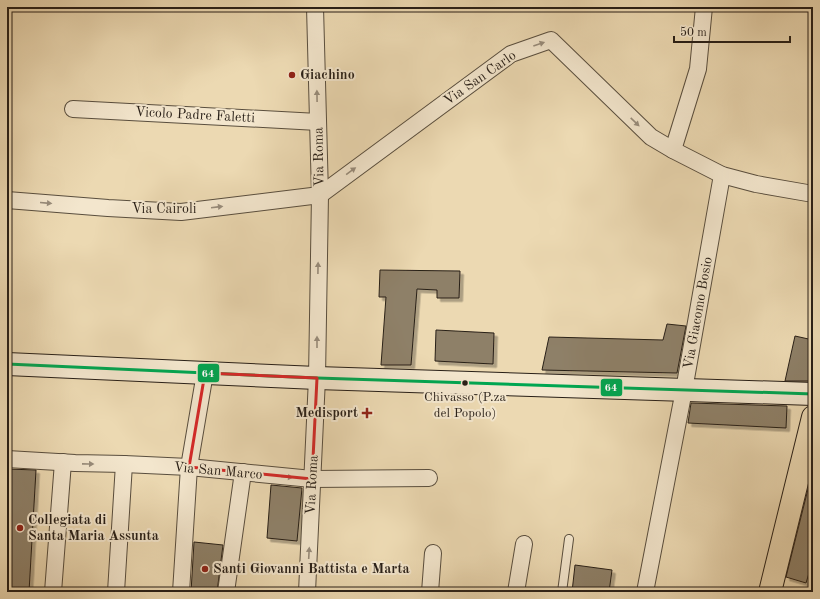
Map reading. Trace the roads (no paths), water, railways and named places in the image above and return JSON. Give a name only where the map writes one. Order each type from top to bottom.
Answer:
[{"type":"main road","points":[[770,592],[813,417]]},
{"type":"street","name":"Via Roma","points":[[307,592],[317,378],[320,195],[315,7]]},
{"type":"street","points":[[673,150],[698,69],[704,7]]},
{"type":"street","name":"Via San Carlo","points":[[320,195],[511,54],[551,40],[651,137],[673,150],[722,175],[756,184],[813,194]]},
{"type":"street","name":"Vicolo Padre Faletti","points":[[73,109],[318,122]]},
{"type":"street","name":"Via Giacomo Bosio","points":[[645,592],[684,390],[722,175]]},
{"type":"street","name":"Via Cairoli","points":[[7,200],[181,212],[320,195]]},
{"type":"street","points":[[7,364],[317,378],[813,394]]},
{"type":"street","points":[[181,592],[190,467],[204,373]]},
{"type":"street","name":"Via San Marco","points":[[7,459],[190,467],[312,479],[429,478]]},
{"type":"street","points":[[53,592],[63,462]]},
{"type":"street","points":[[116,592],[124,464]]},
{"type":"street","points":[[226,592],[242,472]]},
{"type":"street","points":[[516,592],[524,544]]},
{"type":"street","points":[[430,592],[433,553]]},
{"type":"lane","points":[[562,592],[569,539]]},
{"type":"place","name":"Giachino","points":[[292,75]]},
{"type":"place","name":"Chivasso (P.za del Popolo)","points":[[465,383]]},
{"type":"place","name":"Medisport","points":[[367,413]]},
{"type":"place","name":"Collegiata di Santa Maria Assunta","points":[[20,528]]},
{"type":"place","name":"Santi Giovanni Battista e Marta","points":[[205,569]]}]
